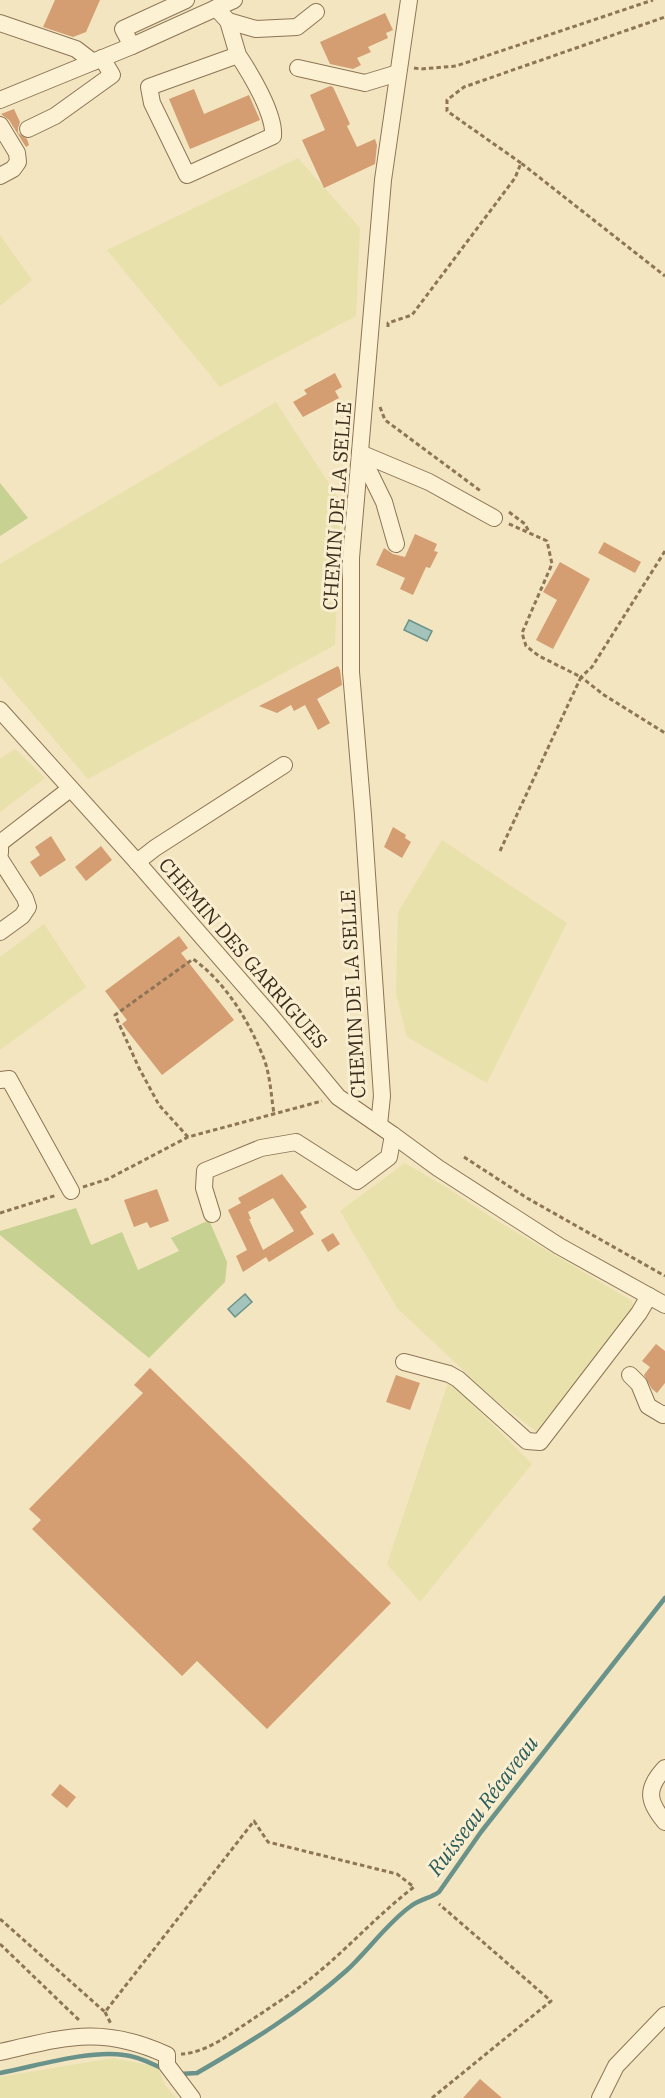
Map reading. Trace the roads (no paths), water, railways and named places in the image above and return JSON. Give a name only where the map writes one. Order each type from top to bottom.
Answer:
[{"type":"street","points":[[132,46],[123,29],[186,0]]},
{"type":"street","points":[[0,100],[132,46],[222,15],[234,0]]},
{"type":"street","name":"CHEMIN DE LA SELLE","points":[[212,1214],[204,1188],[205,1172],[261,1148],[296,1142],[357,1181],[389,1157],[382,1096],[351,672],[351,558],[383,180],[409,0]]},
{"type":"street","points":[[222,15],[256,29],[297,27],[316,12]]},
{"type":"street","points":[[222,15],[237,55],[252,76],[270,116],[274,126],[273,136],[187,175],[152,103],[149,87],[237,55]]},
{"type":"street","points":[[0,23],[76,49],[98,60],[112,75],[55,116],[28,129]]},
{"type":"street","points":[[298,68],[365,84],[399,69]]},
{"type":"street","points":[[0,125],[17,153],[18,162],[13,169],[0,176]]},
{"type":"street","points":[[360,453],[500,514]]},
{"type":"street","points":[[360,453],[384,502],[396,544]]},
{"type":"street","name":"CHEMIN DES GARRIGUES","points":[[0,710],[137,862],[338,1097],[438,1168],[559,1246],[665,1305]]},
{"type":"street","points":[[137,862],[154,848],[284,765]]},
{"type":"street","points":[[0,853],[0,843],[70,789]]},
{"type":"street","points":[[0,859],[28,906],[22,916],[0,932]]},
{"type":"street","points":[[0,1080],[9,1079],[71,1191]]},
{"type":"street","points":[[404,1362],[449,1374],[458,1379],[527,1442],[540,1442],[639,1313],[649,1296]]},
{"type":"street","points":[[630,1375],[639,1384],[648,1406],[665,1414]]},
{"type":"street","points":[[665,1768],[657,1777],[651,1792],[653,1807],[665,1822]]},
{"type":"street","points":[[600,2098],[616,2066],[665,2015]]},
{"type":"street","points":[[0,2052],[60,2038],[90,2036],[119,2038],[147,2046],[167,2055],[167,2064],[192,2098]]},
{"type":"water","points":[[409,620],[432,631],[427,641],[404,630]]},
{"type":"water","points":[[245,1294],[252,1302],[235,1317],[228,1309]]},
{"type":"waterway","name":"Ruisseau Récaveau","points":[[180,2074],[197,2073],[293,2013],[346,1971],[402,1913],[414,1904],[439,1892],[481,1832],[665,1598]]},
{"type":"waterway","name":"Ruisseau Récaveau","points":[[0,2073],[78,2057],[110,2054],[133,2057],[159,2067]]}]
